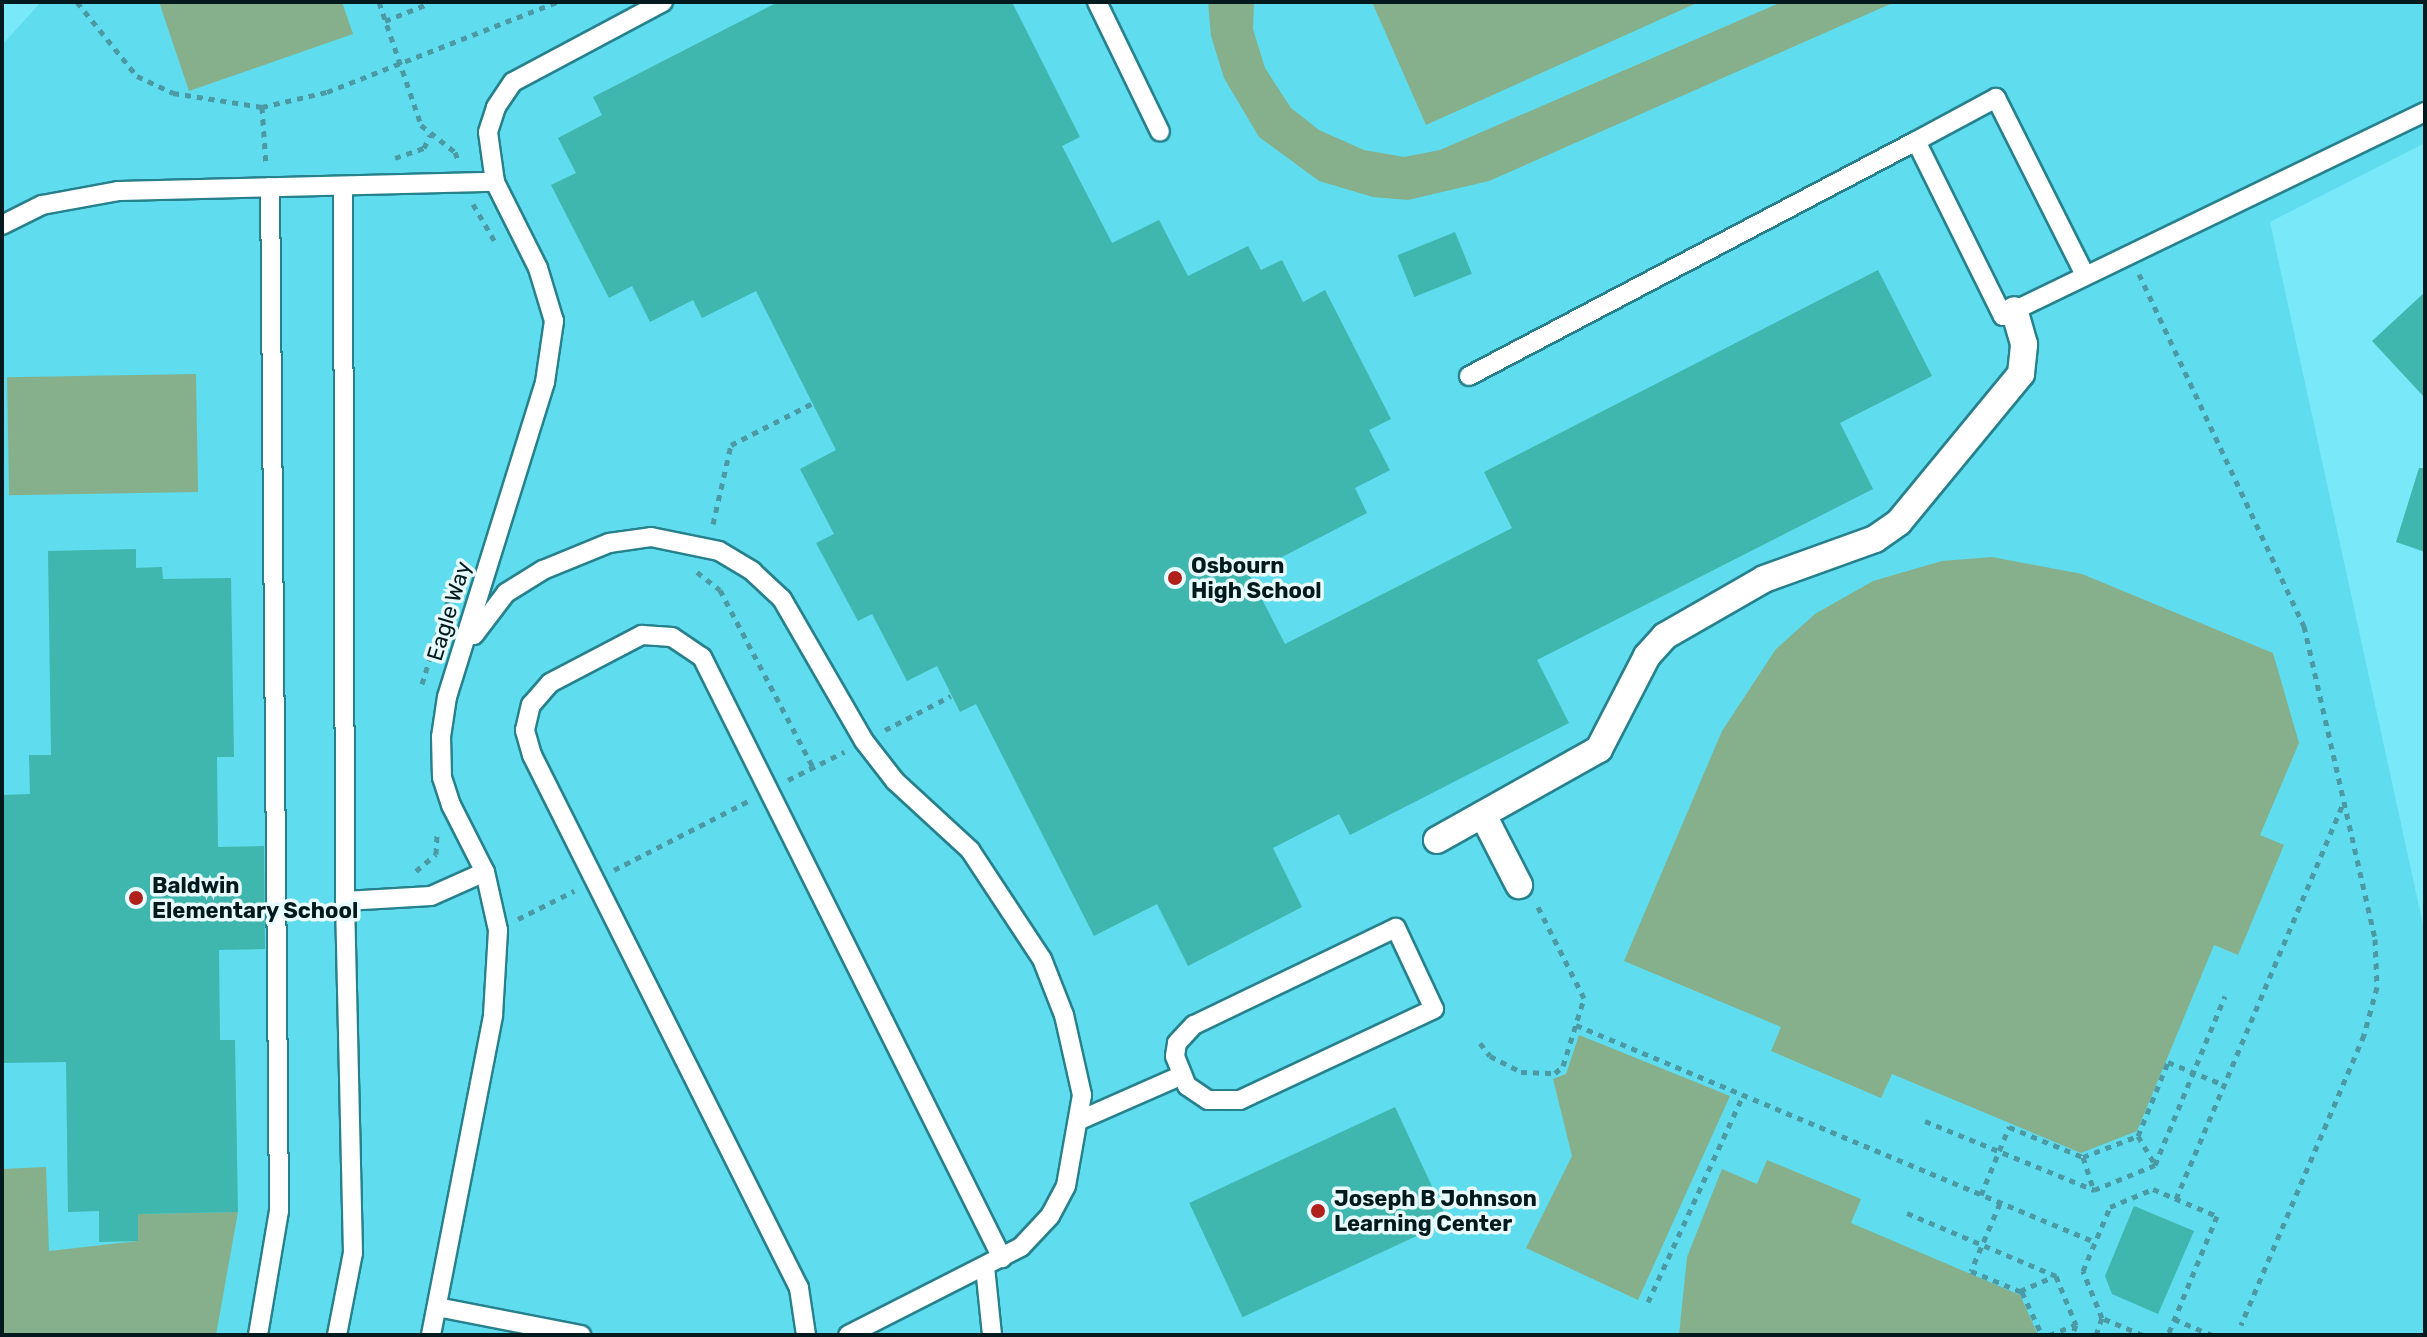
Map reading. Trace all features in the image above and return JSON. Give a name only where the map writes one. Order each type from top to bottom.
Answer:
[{"type":"street","points":[[1437,840],[1599,749],[1647,656],[1665,636],[1764,579],[1875,539],[1899,522],[2021,374],[2024,344],[2014,310]]},
{"type":"street","points":[[1483,815],[1519,885]]},
{"type":"lane","name":"Eagle Way","points":[[431,1335],[493,1015],[498,930],[485,872],[451,805],[442,777],[441,737],[460,659],[545,382],[554,321],[538,268],[495,182],[488,132],[496,107],[513,82],[663,2]]},
{"type":"lane","points":[[1097,2],[1160,132]]},
{"type":"lane","points":[[1469,376],[1996,98],[2084,273]]},
{"type":"lane","points":[[1916,141],[2003,316],[2084,273],[2425,112]]},
{"type":"lane","points":[[2,225],[42,205],[85,194],[495,182]]},
{"type":"lane","points":[[337,1335],[353,1253],[345,901],[343,186]]},
{"type":"lane","points":[[258,1335],[279,1211],[270,187]]},
{"type":"lane","points":[[460,659],[506,593],[543,570],[609,543],[651,537],[685,540],[730,557],[782,599],[864,741],[895,781],[970,850],[1042,959],[1078,1064],[1080,1120],[1066,1186],[1050,1216],[1021,1247],[848,1335]]},
{"type":"lane","points":[[806,1335],[799,1288],[532,755],[525,730],[531,705],[550,683],[642,635],[672,637],[702,657],[771,789],[1002,1258]]},
{"type":"lane","points":[[345,901],[431,896],[485,872]]},
{"type":"lane","points":[[1396,928],[1434,1009],[1240,1100],[1208,1100],[1180,1076],[1177,1043],[1194,1025],[1396,928]]},
{"type":"lane","points":[[1080,1120],[1180,1076]]},
{"type":"lane","points":[[985,1267],[992,1335]]},
{"type":"lane","points":[[437,1307],[581,1335]]},
{"type":"path","points":[[77,2],[137,76],[173,93],[262,107],[314,96],[557,2]]},
{"type":"path","points":[[379,2],[421,125],[455,152]]},
{"type":"path","points":[[385,21],[430,3]]},
{"type":"path","points":[[262,107],[265,165],[277,165]]},
{"type":"path","points":[[384,162],[424,148],[430,135]]},
{"type":"path","points":[[2129,252],[2294,600],[2313,657],[2375,939],[2374,999],[2364,1035],[2241,1325]]},
{"type":"path","points":[[498,930],[951,696]]},
{"type":"path","points":[[2176,1199],[2345,800]]},
{"type":"path","points":[[1480,1043],[1515,1070],[1555,1073],[1563,1066],[1584,996],[1544,913],[1519,885]]},
{"type":"path","points":[[1925,1121],[2094,1190],[2155,1165],[2225,996]]},
{"type":"path","points":[[1576,1025],[2095,1242]]},
{"type":"path","points":[[1981,1195],[2009,1127],[2083,1157],[2138,1136],[2168,1062],[2224,1085]]},
{"type":"path","points":[[1648,1302],[1743,1095]]},
{"type":"path","points":[[2138,1136],[2155,1165]]},
{"type":"path","points":[[2083,1157],[2094,1190]]},
{"type":"path","points":[[2096,1335],[2102,1318],[2083,1271],[2110,1207],[2153,1189],[2217,1216],[2168,1335]]},
{"type":"path","points":[[2000,1203],[1971,1271],[2019,1291],[2042,1335]]},
{"type":"path","points":[[1907,1213],[2056,1276],[2076,1325],[2072,1335]]},
{"type":"path","points":[[2019,1291],[2056,1276]]},
{"type":"path","points":[[2102,1318],[2143,1335]]},
{"type":"path","points":[[2174,1319],[2212,1335]]},
{"type":"path","points":[[2049,1335],[2076,1325]]},
{"type":"shaded area","name":"Osbourn High School","points":[[41,2],[2425,2],[2425,143],[2270,222],[2425,934],[2425,1335],[2,1335],[2,45]]},
{"type":"green space","points":[[159,2],[342,2],[353,34],[189,91]]},
{"type":"green space","points":[[1208,2],[1254,2],[1253,29],[1265,68],[1291,108],[1319,130],[1364,150],[1404,157],[1440,150],[1782,2],[1895,2],[1489,181],[1408,200],[1373,197],[1319,181],[1259,137],[1224,78],[1211,36]]},
{"type":"green space","points":[[1372,2],[1699,2],[1426,125]]},
{"type":"green space","points":[[196,374],[198,492],[9,495],[7,377]]},
{"type":"green space","points":[[1992,557],[2082,574],[2273,653],[2299,743],[2260,835],[2284,845],[2238,955],[2214,945],[2137,1131],[2081,1153],[1892,1074],[1881,1098],[1771,1051],[1781,1027],[1624,961],[1722,731],[1776,649],[1815,614],[1873,581],[1942,561]]},
{"type":"green space","points":[[1579,1035],[1730,1096],[1638,1300],[1526,1248],[1572,1156],[1553,1079],[1566,1074]]},
{"type":"green space","points":[[1767,1160],[1861,1199],[1851,1223],[2020,1295],[2038,1335],[1679,1335],[1687,1257],[1722,1169],[1757,1184]]},
{"type":"green space","points":[[46,1167],[49,1251],[138,1241],[138,1214],[238,1212],[216,1335],[2,1335],[2,1169]]},
{"type":"building","name":"Osbourn High School","points":[[778,2],[1012,2],[1080,137],[1062,146],[1112,243],[1159,220],[1188,276],[1248,246],[1261,270],[1282,260],[1303,302],[1325,290],[1391,419],[1369,430],[1390,470],[1355,488],[1367,513],[1249,574],[1285,644],[1512,528],[1484,472],[1878,270],[1932,376],[1840,423],[1873,489],[1537,660],[1569,723],[1350,835],[1339,814],[1273,848],[1302,907],[1188,966],[1157,904],[1094,936],[976,704],[960,712],[937,666],[907,681],[872,614],[858,621],[816,543],[834,534],[800,469],[836,450],[756,291],[702,318],[693,300],[650,322],[632,286],[609,298],[551,185],[576,173],[558,138],[602,115],[593,97]]},
{"type":"building","points":[[1455,232],[1472,274],[1414,297],[1398,255]]},
{"type":"building","points":[[2425,292],[2425,398],[2372,341]]},
{"type":"building","points":[[2419,468],[2425,468],[2425,552],[2396,542]]},
{"type":"building","name":"Baldwin Elementary School","points":[[136,549],[136,568],[162,567],[163,579],[231,578],[234,757],[217,757],[218,847],[264,846],[265,949],[219,950],[220,1040],[235,1040],[238,1212],[138,1214],[138,1241],[99,1242],[99,1211],[68,1212],[66,1062],[2,1063],[2,795],[30,794],[29,755],[51,755],[48,551]]},
{"type":"building","points":[[1395,1107],[1448,1221],[1243,1317],[1189,1203]]},
{"type":"building","points":[[2134,1206],[2194,1231],[2158,1314],[2112,1294],[2105,1276]]},
{"type":"place","name":"Osbourn High School","points":[[1175,578]]},
{"type":"place","name":"Baldwin Elementary School","points":[[136,898]]},
{"type":"place","name":"Joseph B Johnson Learning Center","points":[[1318,1211]]}]
